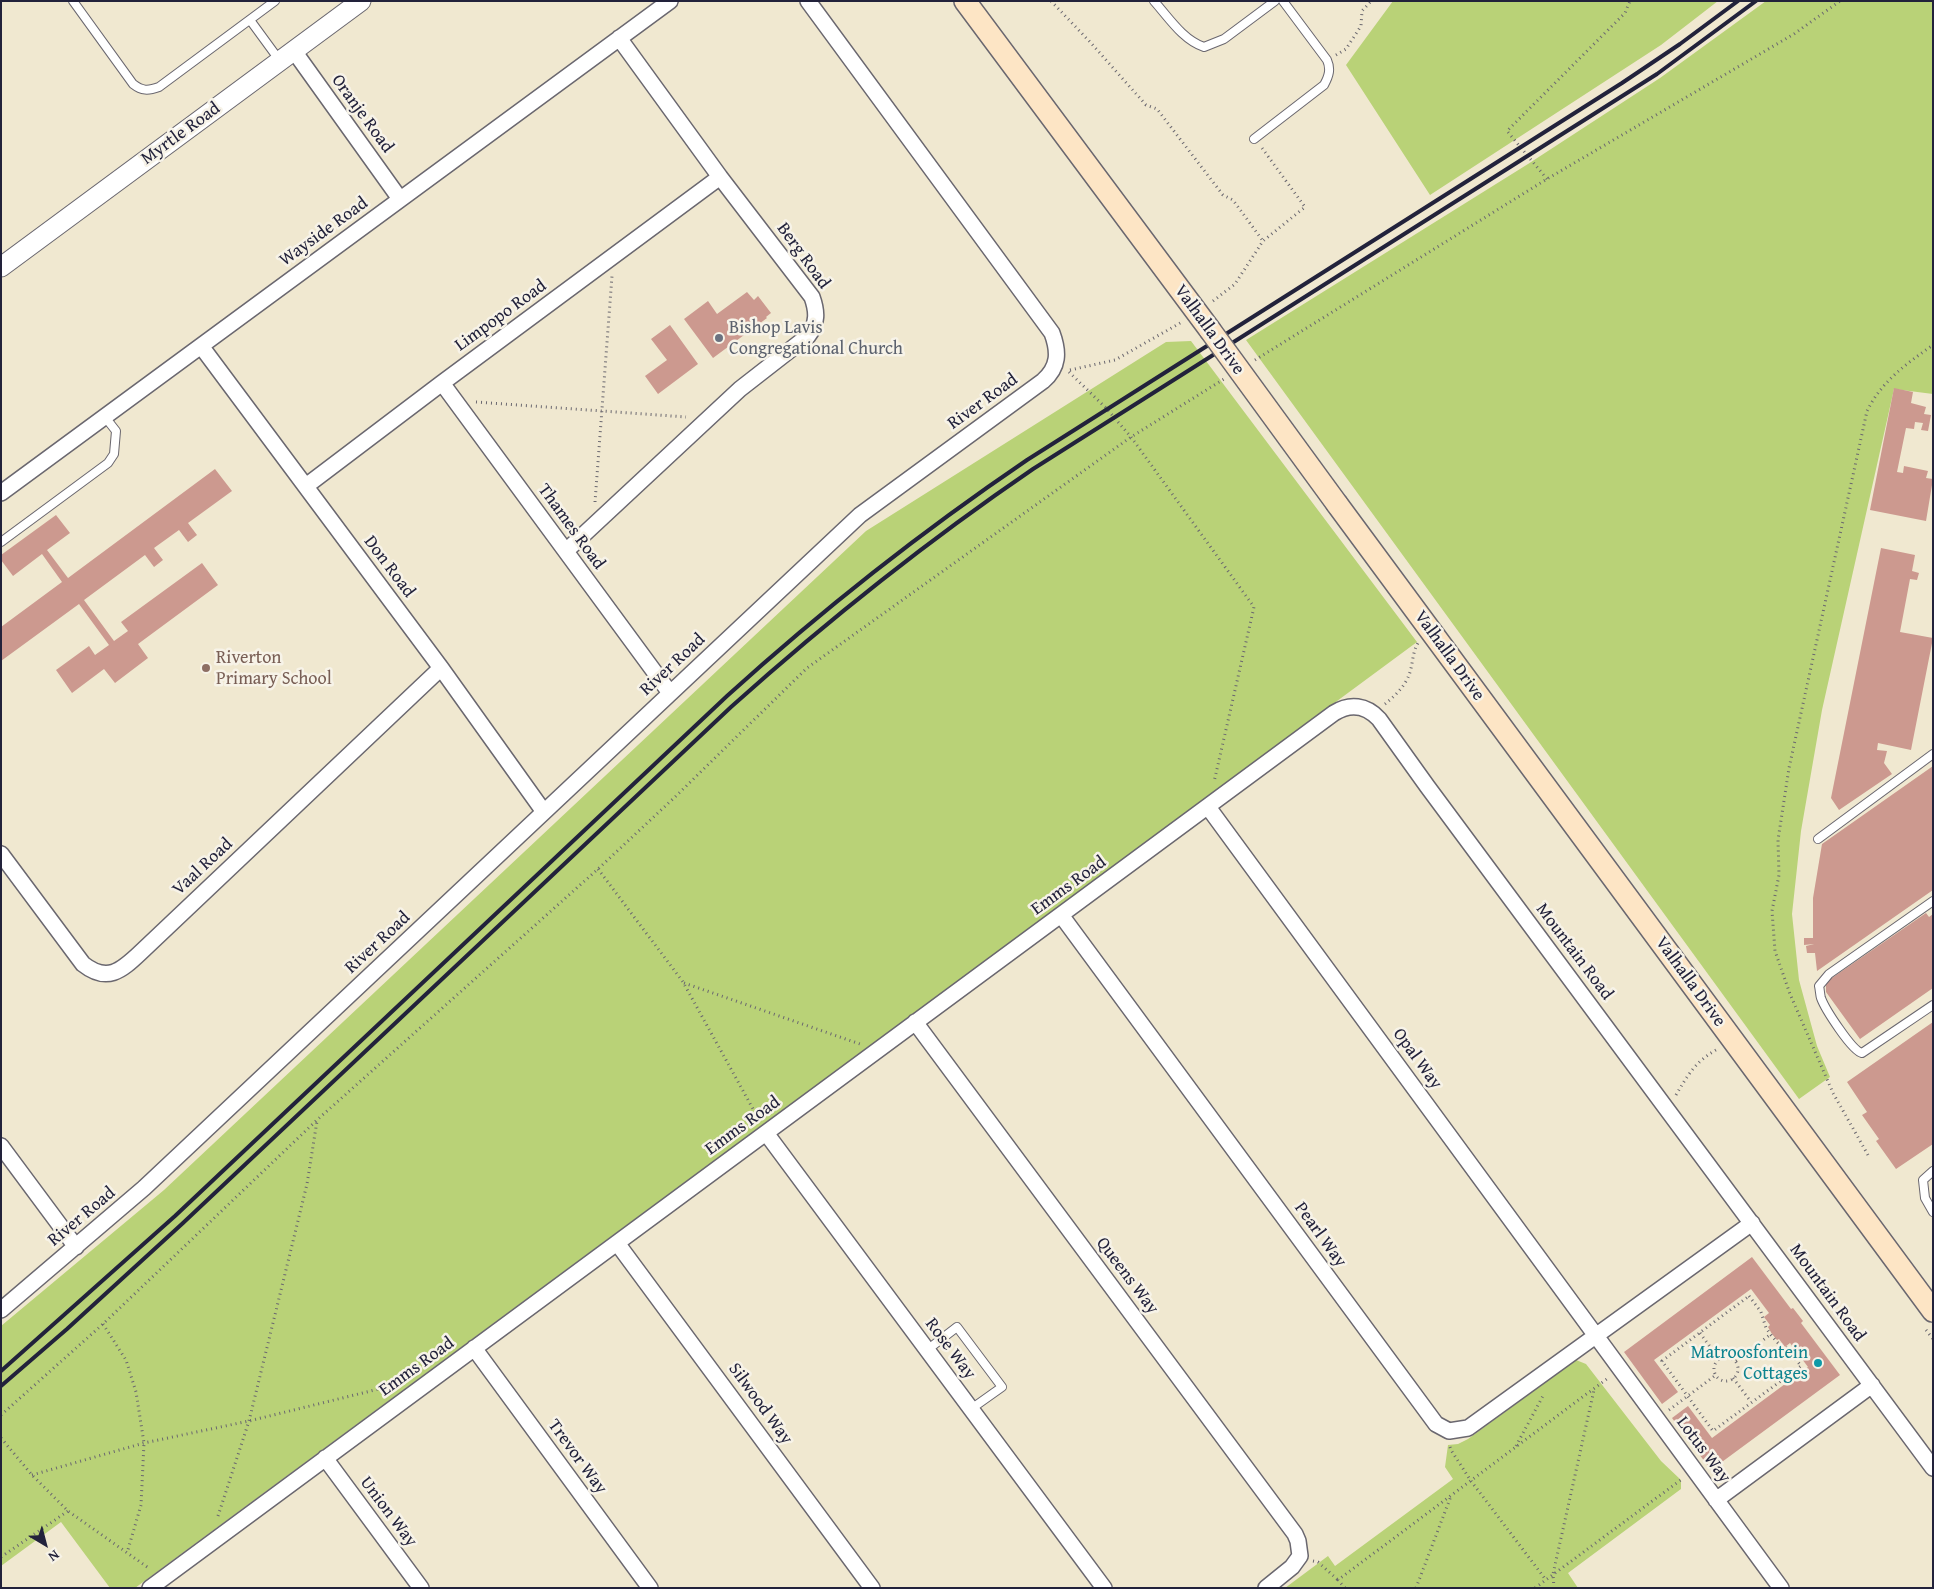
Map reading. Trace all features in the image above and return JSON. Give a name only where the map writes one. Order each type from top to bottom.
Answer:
[{"type":"main road","name":"Valhalla Drive","points":[[965,1],[1210,330],[1933,1311]]},
{"type":"street","name":"Myrtle Road","points":[[1,267],[362,1]]},
{"type":"street","name":"Wayside Road","points":[[1,493],[670,1]]},
{"type":"street","name":"River Road","points":[[1,1310],[151,1182],[860,515],[1043,381],[1055,367],[1057,360],[1056,343],[1052,333],[808,1]]},
{"type":"street","name":"Berg Road","points":[[566,551],[740,389],[808,336],[814,328],[816,317],[812,297],[619,38]]},
{"type":"street","name":"Oranje Road","points":[[287,56],[400,199]]},
{"type":"street","name":"Limpopo Road","points":[[306,486],[720,176]]},
{"type":"street","name":"Don Road","points":[[201,346],[441,668],[544,812]]},
{"type":"street","name":"Thames Road","points":[[442,383],[670,693]]},
{"type":"street","name":"Vaal Road","points":[[1,854],[83,964],[93,972],[115,973],[126,966],[441,668]]},
{"type":"street","name":"Emms Road","points":[[150,1588],[166,1583],[226,1531],[1334,713],[1348,706],[1369,711]]},
{"type":"street","name":"Mountain Road","points":[[1369,711],[1933,1468]]},
{"type":"street","name":"Opal Way","points":[[1208,806],[1523,1235],[1594,1335]]},
{"type":"street","name":"Pearl Way","points":[[1061,915],[1436,1424],[1449,1431]]},
{"type":"street","name":"Queens Way","points":[[916,1022],[1290,1527],[1298,1541],[1300,1556]]},
{"type":"street","name":"Rose Way","points":[[766,1133],[1104,1588]]},
{"type":"street","points":[[1,1146],[76,1247]]},
{"type":"street","points":[[1449,1431],[1468,1428],[1594,1335],[1752,1223]]},
{"type":"street","name":"Silwood Way","points":[[617,1242],[872,1588]]},
{"type":"street","name":"Lotus Way","points":[[1594,1335],[1781,1588]]},
{"type":"street","name":"Trevor Way","points":[[474,1348],[650,1588]]},
{"type":"street","points":[[1716,1500],[1872,1385]]},
{"type":"street","name":"Union Way","points":[[325,1458],[421,1588]]},
{"type":"street","points":[[1266,1588],[1292,1567],[1300,1556]]},
{"type":"lane","points":[[73,1],[133,84],[139,89],[144,90],[159,87],[275,1]]},
{"type":"lane","points":[[1154,1],[1193,44],[1204,47],[1224,39],[1275,1]]},
{"type":"lane","points":[[1254,139],[1324,85],[1328,77],[1330,66],[1327,60],[1283,1]]},
{"type":"lane","points":[[250,20],[287,56]]},
{"type":"lane","points":[[1,542],[108,463],[114,454],[116,432],[105,417]]},
{"type":"lane","points":[[1818,839],[1933,754]]},
{"type":"lane","points":[[1933,901],[1828,974],[1819,986],[1822,999],[1851,1045],[1858,1052],[1862,1052],[1933,1005]]},
{"type":"lane","points":[[1933,1171],[1923,1180],[1925,1198],[1933,1212]]},
{"type":"lane","points":[[927,1350],[957,1327],[1002,1387],[971,1409]]},
{"type":"path","points":[[1051,1],[1146,105],[1157,109],[1223,195],[1233,200],[1263,241]]},
{"type":"path","points":[[1327,60],[1346,49],[1361,26],[1362,11],[1371,1]]},
{"type":"path","points":[[1547,179],[1506,131],[1625,13],[1630,1]]},
{"type":"path","points":[[1250,363],[1547,179],[1794,34],[1840,1]]},
{"type":"path","points":[[1213,301],[1235,284],[1263,241],[1305,207],[1254,139]]},
{"type":"path","points":[[595,523],[594,510],[612,276],[606,262]]},
{"type":"path","points":[[1183,322],[1116,360],[1067,370],[1106,408],[1131,437],[1254,607],[1208,806]]},
{"type":"path","points":[[1868,1155],[1833,1093],[1790,994],[1775,951],[1772,911],[1779,875],[1778,840],[1789,768],[1867,411],[1875,395],[1898,370],[1933,345]]},
{"type":"path","points":[[1,1415],[103,1324],[317,1120],[598,869],[682,791],[806,668],[1131,437],[1224,379]]},
{"type":"path","points":[[458,404],[473,402],[601,410],[694,417],[704,422]]},
{"type":"path","points":[[1369,711],[1400,689],[1409,677],[1415,648],[1419,641]]},
{"type":"path","points":[[598,869],[683,982],[766,1133]]},
{"type":"path","points":[[683,982],[877,1050]]},
{"type":"path","points":[[1665,1106],[1675,1097],[1695,1065],[1703,1057],[1719,1048]]},
{"type":"path","points":[[226,1531],[217,1518],[249,1422],[307,1184],[317,1120]]},
{"type":"path","points":[[1749,1296],[1761,1312],[1766,1328],[1771,1334],[1778,1343],[1788,1349],[1801,1366],[1713,1430],[1662,1361],[1749,1296]]},
{"type":"path","points":[[103,1324],[126,1360],[136,1392],[144,1443],[141,1505],[127,1553]]},
{"type":"path","points":[[1700,1333],[1719,1359]]},
{"type":"path","points":[[1736,1361],[1771,1334]]},
{"type":"path","points":[[1725,1356],[1731,1357],[1736,1361],[1738,1370],[1733,1378],[1724,1380],[1716,1375],[1714,1369],[1719,1359],[1725,1356]]},
{"type":"path","points":[[1338,1580],[1609,1379],[1607,1373]]},
{"type":"path","points":[[1656,1419],[1716,1375]]},
{"type":"path","points":[[1733,1378],[1751,1402]]},
{"type":"path","points":[[32,1475],[144,1443],[249,1422],[398,1385]]},
{"type":"path","points":[[1515,1448],[1546,1390]]},
{"type":"path","points":[[1554,1588],[1553,1574],[1594,1390]]},
{"type":"path","points":[[1449,1431],[1451,1450],[1546,1580]]},
{"type":"path","points":[[1,1438],[32,1475],[68,1511],[166,1583]]},
{"type":"path","points":[[1535,1588],[1685,1477]]},
{"type":"path","points":[[1416,1588],[1452,1496]]},
{"type":"path","points":[[1,1557],[68,1511]]},
{"type":"path","points":[[1300,1556],[1318,1562],[1345,1588]]},
{"type":"green space","points":[[1393,1],[1718,1],[1661,45],[1430,195],[1346,65]]},
{"type":"green space","points":[[1766,1],[1933,1],[1933,394],[1894,389],[1822,710],[1801,831],[1792,914],[1799,980],[1817,1046],[1830,1077],[1799,1099],[1246,340],[1528,164],[1660,78]]},
{"type":"green space","points":[[1191,341],[1417,642],[135,1588],[110,1588],[61,1522],[1,1566],[1,1326],[164,1190],[866,531],[1166,342]]},
{"type":"green space","points":[[1576,1360],[1586,1364],[1661,1461],[1681,1480],[1681,1489],[1568,1573],[1578,1588],[1285,1588],[1328,1556],[1335,1566],[1453,1479],[1445,1467],[1448,1445],[1458,1444],[1468,1439]]},
{"type":"building","name":"Bishop Lavis Congregational Church","points":[[747,292],[754,300],[758,296],[771,313],[713,358],[684,319],[708,301],[717,314]]},
{"type":"building","points":[[670,325],[698,364],[658,394],[645,376],[667,360],[651,339]]},
{"type":"building","points":[[1894,388],[1913,392],[1911,403],[1926,407],[1924,414],[1931,415],[1928,431],[1921,430],[1923,423],[1915,422],[1914,429],[1906,428],[1897,472],[1903,473],[1904,466],[1928,471],[1926,478],[1933,479],[1926,521],[1870,510]]},
{"type":"building","points":[[215,469],[232,491],[188,523],[197,535],[188,542],[179,530],[154,548],[163,560],[154,567],[145,555],[84,600],[114,641],[128,631],[121,622],[202,563],[218,585],[138,644],[148,658],[115,683],[104,669],[72,693],[56,670],[89,646],[95,655],[109,645],[79,604],[1,661],[1,627],[62,582],[42,554],[13,576],[1,560],[1,555],[56,515],[70,533],[47,550],[68,578]]},
{"type":"building","points":[[1881,548],[1915,555],[1912,571],[1919,573],[1917,580],[1910,579],[1900,632],[1933,638],[1911,750],[1878,743],[1877,750],[1887,751],[1884,763],[1892,774],[1839,810],[1831,798]]},
{"type":"building","points":[[1933,766],[1933,890],[1817,971],[1815,953],[1807,953],[1806,946],[1814,944],[1804,945],[1804,938],[1813,938],[1813,898],[1822,844]]},
{"type":"building","points":[[1926,913],[1929,917],[1933,914],[1933,988],[1860,1039],[1826,992],[1826,982]]},
{"type":"building","points":[[1933,1022],[1933,1144],[1896,1169],[1876,1141],[1879,1139],[1862,1115],[1867,1112],[1847,1082]]},
{"type":"building","name":"Matroosfontein Cottages","points":[[1752,1257],[1791,1309],[1793,1308],[1803,1321],[1801,1323],[1840,1375],[1711,1470],[1672,1418],[1688,1406],[1712,1438],[1808,1367],[1790,1343],[1785,1347],[1772,1334],[1768,1327],[1770,1325],[1764,1317],[1769,1313],[1751,1289],[1654,1360],[1678,1392],[1662,1404],[1624,1352]]},
{"type":"railway","points":[[1,1371],[175,1216],[727,696],[799,633],[873,573],[949,515],[1027,460],[1622,83],[1680,44],[1738,1]]},
{"type":"railway","points":[[1,1386],[67,1329],[183,1223],[731,707],[878,583],[954,525],[1033,469],[1657,74],[1756,1]]},
{"type":"place","name":"Bishop Lavis Congregational Church","points":[[719,338]]},
{"type":"place","name":"Riverton Primary School","points":[[206,668]]},
{"type":"place","name":"Matroosfontein Cottages","points":[[1818,1363]]}]
